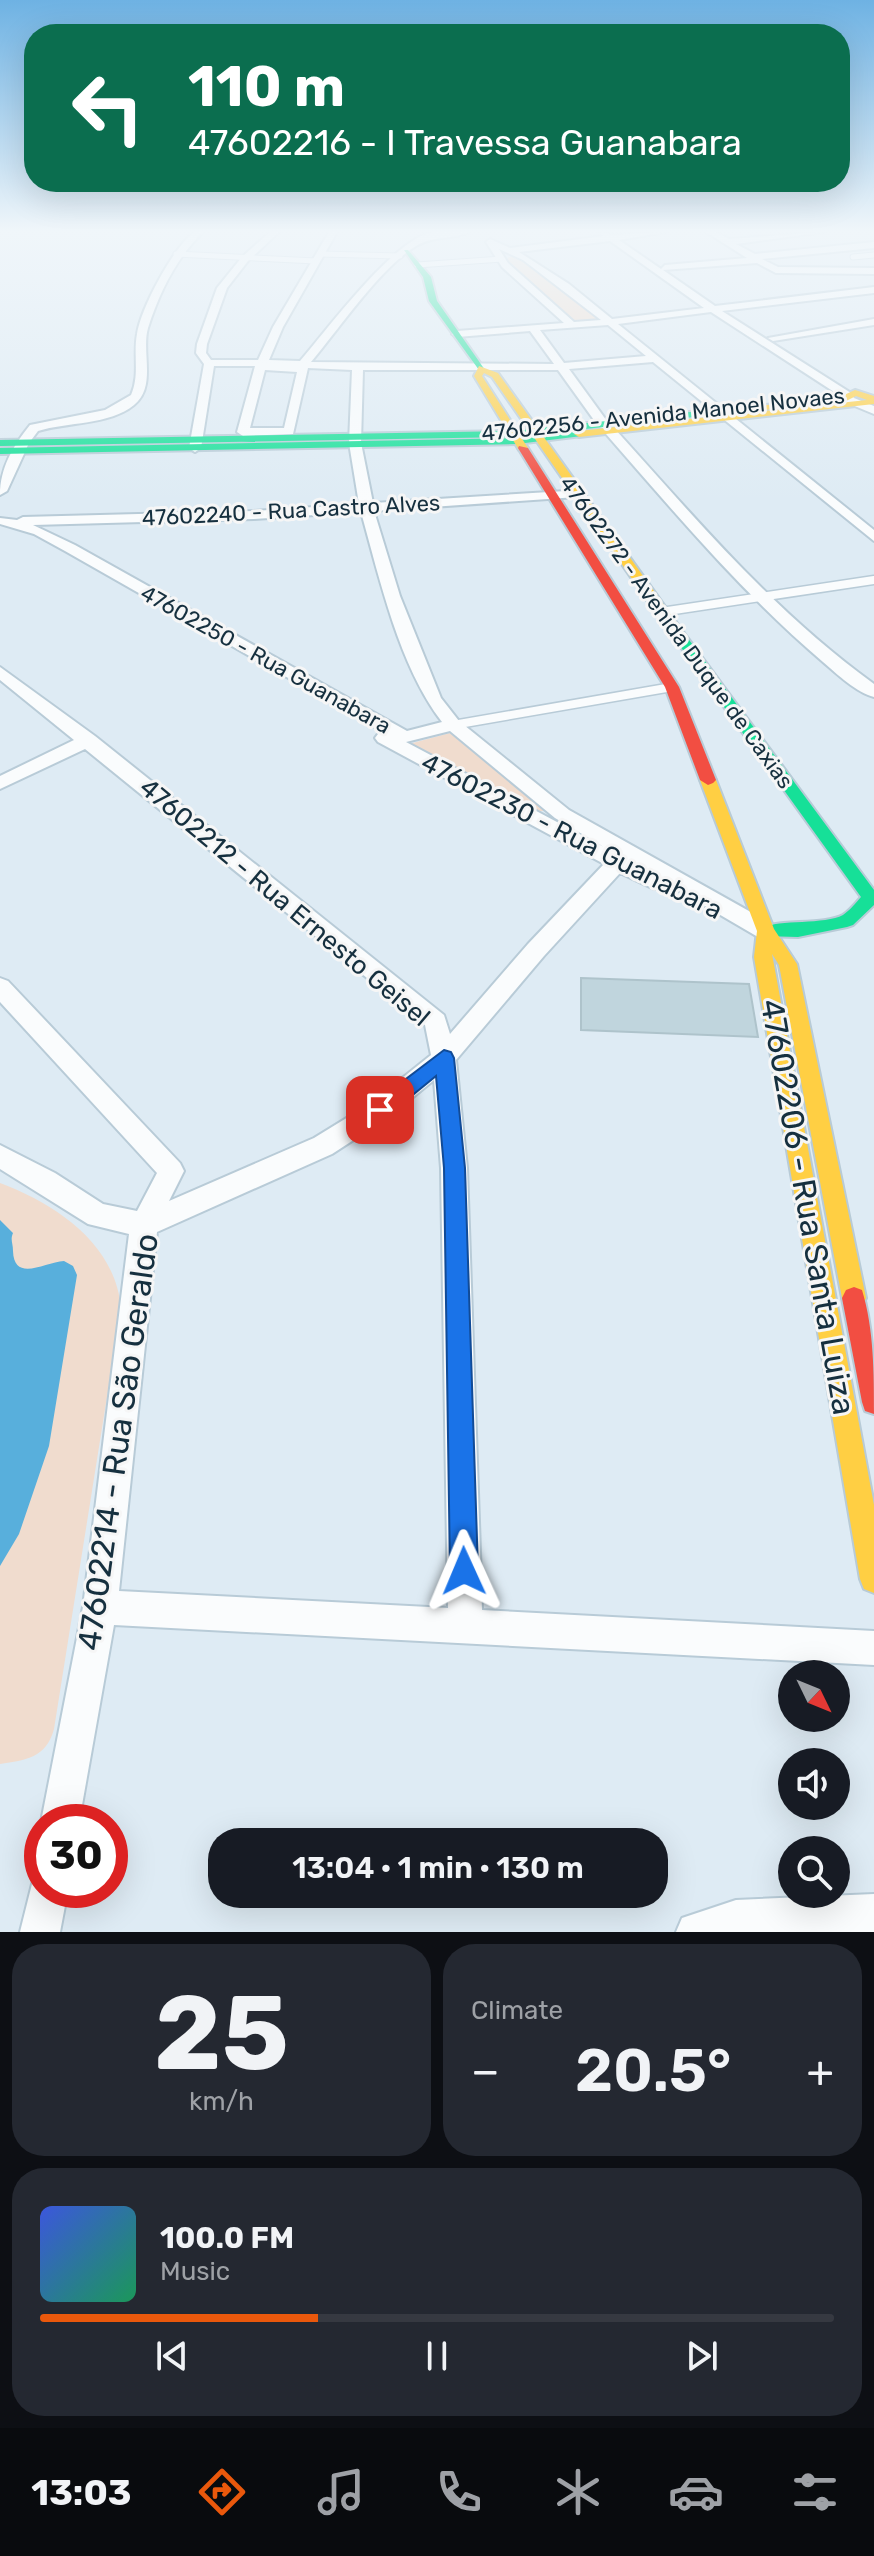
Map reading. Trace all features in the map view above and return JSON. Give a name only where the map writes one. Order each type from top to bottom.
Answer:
[{"type":"street","points":[[0,483],[34,428],[112,410],[132,402],[139,390],[146,322]]},
{"type":"street","points":[[196,444],[209,364],[201,353],[209,322]]},
{"type":"street","points":[[264,364],[303,369],[289,431],[243,432],[260,366],[264,364],[281,322]]},
{"type":"street","points":[[303,365],[339,322]]},
{"type":"street","name":"47602272 - Avenida Duque de Caxias","points":[[448,322],[482,368],[495,375],[708,678],[873,899]]},
{"type":"street","points":[[457,334],[605,322]]},
{"type":"street","points":[[608,322],[874,537]]},
{"type":"street","points":[[735,322],[865,399]]},
{"type":"street","points":[[750,322],[865,399]]},
{"type":"street","points":[[773,338],[873,322]]},
{"type":"street","points":[[533,328],[606,427],[761,599],[798,635],[874,692]]},
{"type":"street","points":[[209,364],[482,368],[560,367],[653,359]]},
{"type":"street","points":[[358,367],[355,440],[367,509],[392,596],[433,699],[453,725],[562,814],[766,931],[788,964],[874,1402]]},
{"type":"street","name":"47602272 - Avenida Duque de Caxias","points":[[482,368],[478,376],[672,687],[766,931]]},
{"type":"street","name":"47602256 - Avenida Manoel Novaes","points":[[22,446],[537,436],[865,399]]},
{"type":"street","points":[[0,443],[22,446]]},
{"type":"street","points":[[0,451],[22,446]]},
{"type":"street","points":[[0,491],[22,446]]},
{"type":"street","name":"47602240 - Rua Castro Alves","points":[[2,521],[367,509],[577,493]]},
{"type":"street","name":"47602230 - Rua Guanabara","points":[[2,521],[617,863],[710,911],[766,931]]},
{"type":"street","name":"47602212 - Rua Ernesto Geisel","points":[[0,672],[89,740],[436,1021],[444,1058],[455,1183],[465,1627]]},
{"type":"street","points":[[672,687],[708,678]]},
{"type":"street","name":"47602250 - Rua Guanabara","points":[[398,740],[453,725]]},
{"type":"street","points":[[0,783],[89,740]]},
{"type":"street","points":[[0,1156],[46,1181],[97,1215],[144,1225],[323,1146],[390,1103],[444,1058],[536,950],[617,863]]},
{"type":"street","points":[[766,931],[798,931],[847,921],[873,899]]},
{"type":"street","name":"47602206 - Rua Santa Luiza","points":[[766,931],[763,957],[874,1579]]},
{"type":"street","name":"47602214 - Rua São Geraldo","points":[[0,987],[171,1171],[144,1225],[100,1607],[63,1804]]},
{"type":"street","points":[[100,1607],[874,1648]]},
{"type":"street","points":[[40,1932],[45,1908]]},
{"type":"street","points":[[696,1932],[736,1920],[874,1914]]},
{"type":"lane","points":[[661,612],[874,580]]},
{"type":"lane","points":[[453,725],[672,687]]},
{"type":"shaded area","points":[[450,733],[546,811],[537,811],[409,744]]},
{"type":"shaded area","points":[[0,1183],[42,1202],[80,1230],[108,1265],[117,1286],[121,1309],[54,1729],[46,1746],[34,1756],[0,1764]]},
{"type":"water","points":[[0,1220],[13,1233],[13,1251],[19,1266],[32,1268],[64,1261],[73,1266],[77,1275],[49,1446],[19,1534],[0,1566]]},
{"type":"building","points":[[581,978],[749,984],[758,1037],[581,1030]]},
{"type":"traffic: fast","points":[[448,322],[482,368]]},
{"type":"traffic: fast","points":[[0,443],[513,434],[718,412]]},
{"type":"traffic: fast","points":[[0,451],[517,441],[579,434]]},
{"type":"traffic: fast","points":[[676,632],[871,898],[847,921],[798,931],[766,931]]},
{"type":"traffic: slow","points":[[523,448],[478,376],[482,368],[495,375],[676,632]]},
{"type":"traffic: slow","points":[[579,434],[869,403],[874,399],[855,393],[846,398],[718,412]]},
{"type":"traffic: slow","points":[[708,780],[766,931],[788,964],[854,1298]]},
{"type":"traffic: slow","points":[[766,931],[763,957],[874,1579]]},
{"type":"traffic: jam","points":[[523,448],[672,687],[708,780]]},
{"type":"traffic: jam","points":[[854,1298],[874,1402]]},
{"type":"route","points":[[380,1110],[444,1058],[454,1168],[464,1571]]}]
